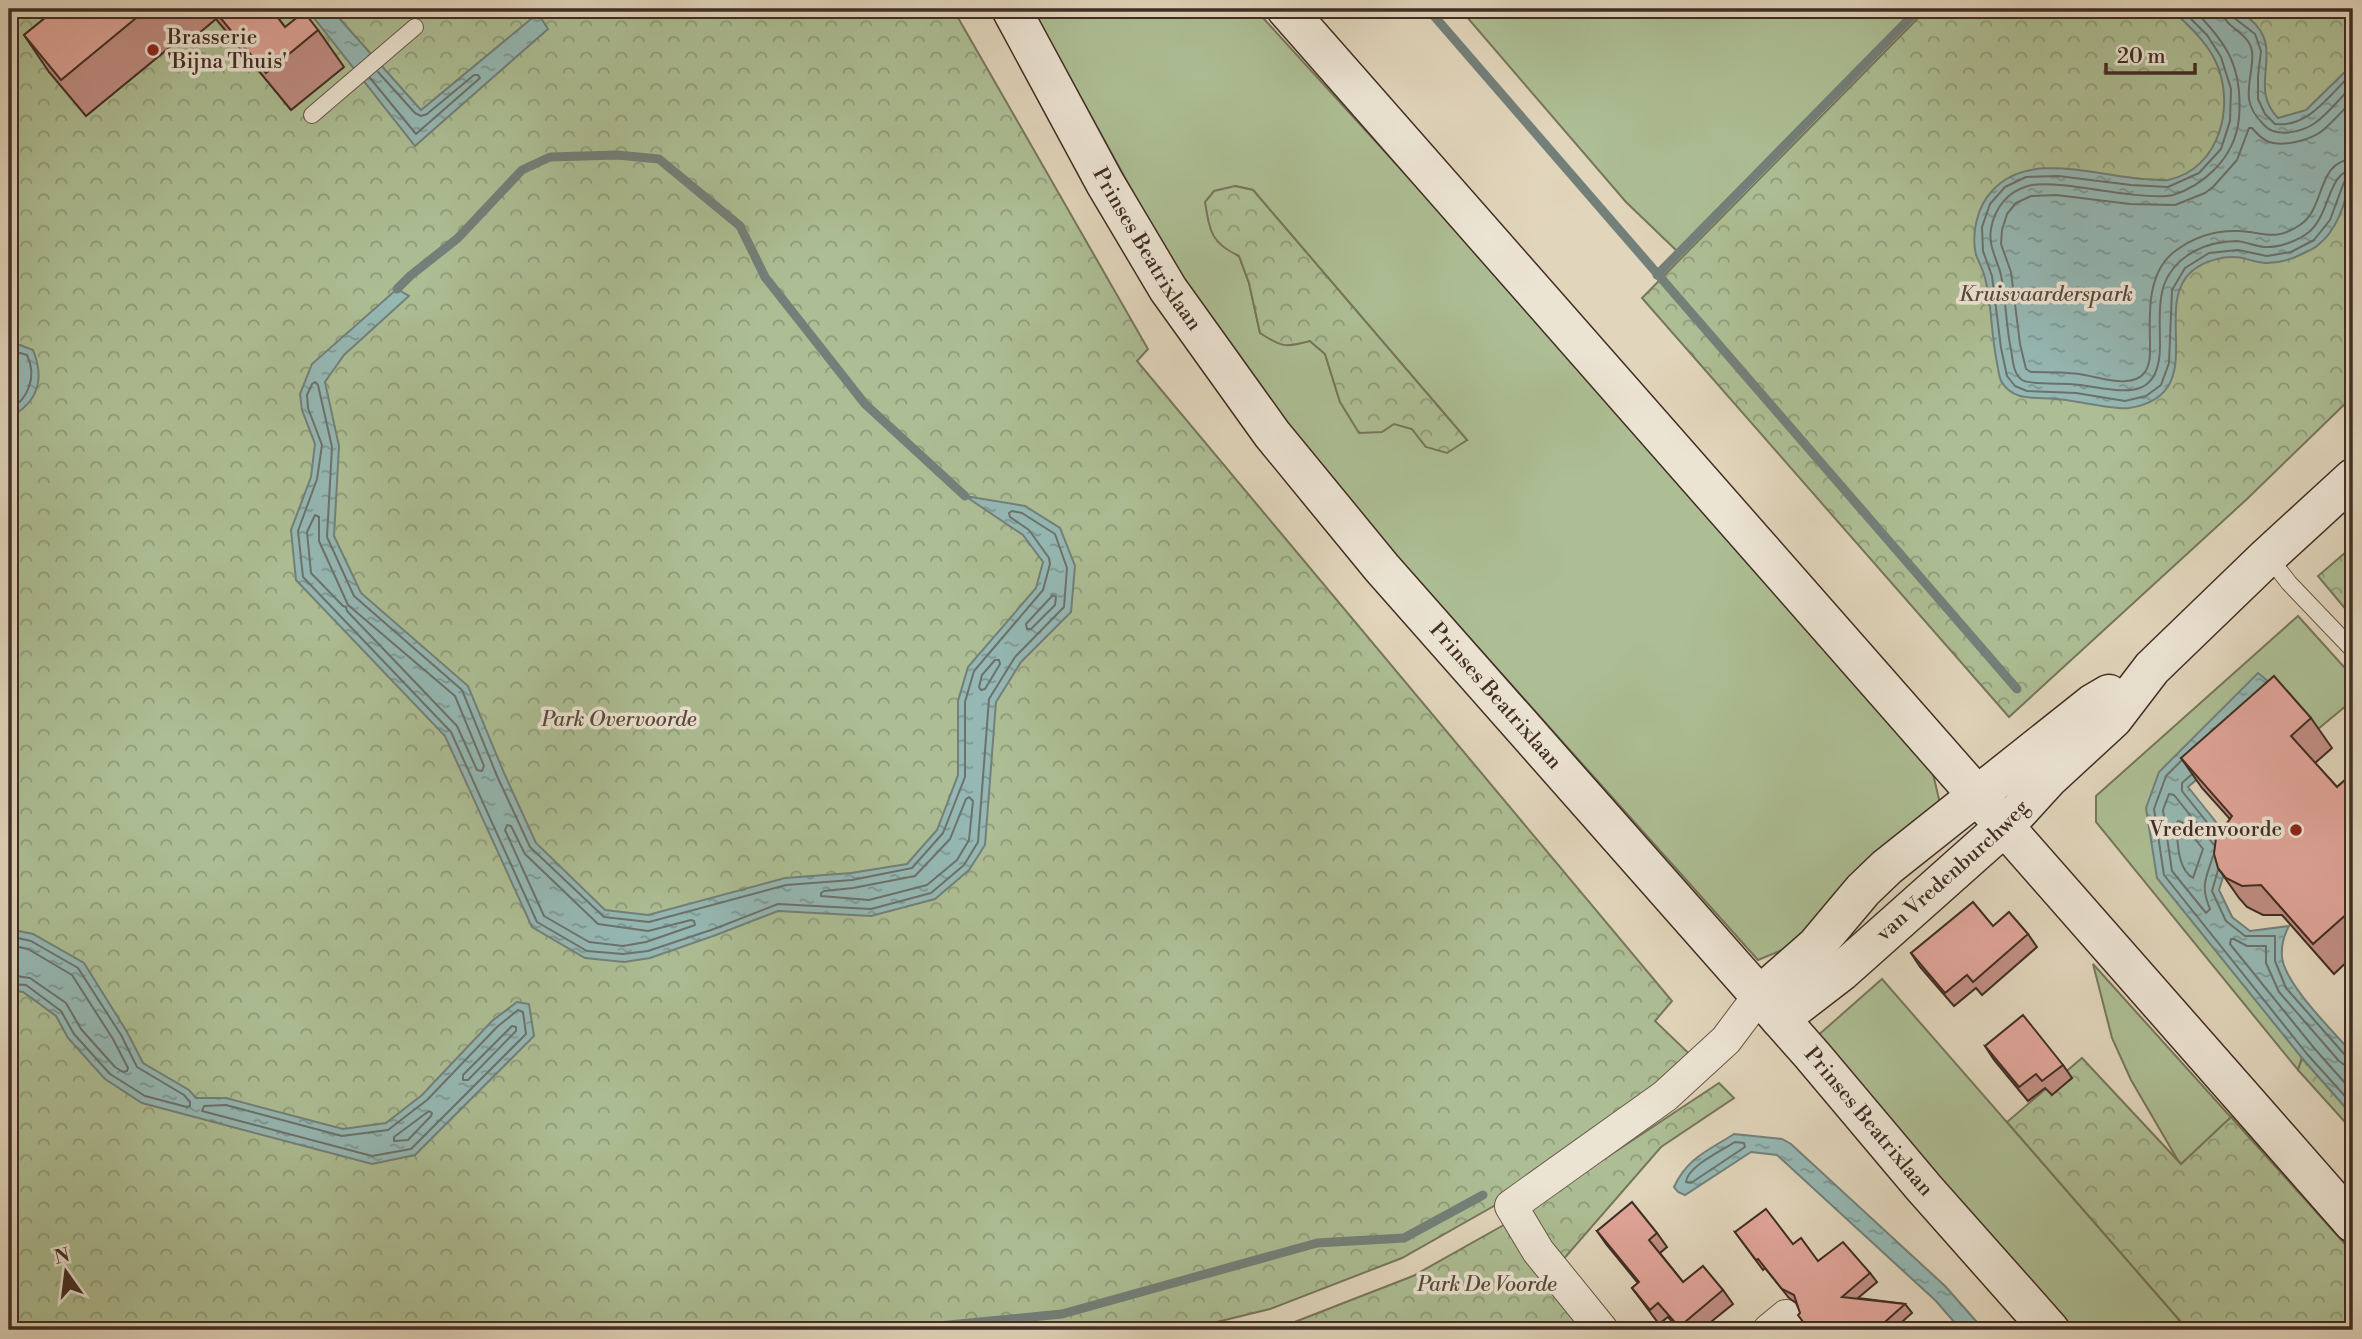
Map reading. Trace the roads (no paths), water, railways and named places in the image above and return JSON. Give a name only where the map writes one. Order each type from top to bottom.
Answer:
[{"type":"main road","name":"Prinses Beatrixlaan","points":[[1011,9],[1105,183],[1168,289],[1272,434],[1382,568],[2050,1330]]},
{"type":"main road","points":[[1286,9],[2353,1223]]},
{"type":"main road","name":"van Vredenburchweg","points":[[1769,1007],[1841,972],[2005,826],[2049,778],[2113,719],[2152,668],[2267,556],[2353,478]]},
{"type":"main road","name":"van Vredenburchweg","points":[[1769,1007],[1863,890],[1887,867],[2092,704],[2152,668]]},
{"type":"street","name":"van Vredenburchweg","points":[[1602,1330],[1538,1251],[1511,1206],[1665,1096],[1726,1040],[1769,1007]]},
{"type":"lane","points":[[312,115],[415,27]]},
{"type":"lane","points":[[2267,556],[2353,650]]},
{"type":"water","points":[[2224,8],[2236,10],[2250,19],[2261,31],[2265,43],[2265,93],[2269,106],[2278,118],[2306,110],[2353,64],[2354,134],[2348,186],[2342,209],[2332,229],[2318,245],[2298,256],[2267,263],[2236,257],[2223,258],[2202,264],[2191,272],[2180,288],[2176,307],[2175,369],[2168,386],[2154,400],[2122,408],[2018,395],[2006,388],[2001,381],[1987,288],[1976,255],[1975,230],[1982,205],[1992,191],[2007,179],[2024,171],[2064,168],[2168,180],[2201,163],[2212,149],[2219,132],[2224,95],[2221,77],[2206,46],[2171,9]]},
{"type":"water","points":[[307,9],[331,9],[421,110],[531,19],[539,15],[548,29],[415,146]]},
{"type":"water","points":[[397,289],[409,296],[344,355],[325,382],[339,446],[334,536],[361,593],[468,686],[536,843],[605,910],[648,915],[785,878],[851,873],[907,864],[937,830],[958,775],[958,701],[968,667],[1036,588],[1043,562],[1023,535],[965,496],[1025,506],[1060,528],[1075,566],[1071,612],[1021,662],[996,702],[985,845],[969,870],[935,899],[871,916],[778,911],[650,958],[624,962],[585,958],[532,927],[445,736],[296,580],[291,530],[311,477],[315,444],[302,410],[300,394],[312,364]]},
{"type":"water","points":[[20,345],[33,350],[37,361],[38,380],[33,397],[27,405],[9,418],[9,348]]},
{"type":"water","points":[[2258,673],[2291,700],[2188,787],[2236,847],[2230,855],[2219,890],[2232,917],[2250,931],[2289,926],[2282,949],[2285,968],[2312,1008],[2353,1054],[2353,1116],[2302,1058],[2157,878],[2146,808],[2159,772]]},
{"type":"water","points":[[9,929],[33,934],[84,963],[143,1063],[189,1090],[196,1098],[226,1098],[343,1129],[386,1123],[422,1095],[492,1021],[517,1002],[529,1004],[534,1036],[415,1155],[372,1164],[142,1103],[105,1079],[68,1038],[56,1016],[23,992],[9,990]]},
{"type":"water","points":[[1734,1134],[1782,1139],[1791,1144],[1945,1286],[1984,1330],[1961,1330],[1936,1301],[1777,1155],[1751,1152],[1685,1195],[1678,1192],[1674,1187],[1685,1169],[1707,1150]]},
{"type":"waterway","points":[[1428,9],[2017,689]]},
{"type":"waterway","points":[[1657,275],[1919,9]]},
{"type":"waterway","points":[[397,289],[458,238],[522,170],[550,157],[617,155],[659,159],[740,226],[765,277],[865,404],[965,496]]},
{"type":"waterway","points":[[897,1330],[1062,1314],[1317,1243],[1404,1238],[1483,1195]]},
{"type":"place","name":"Brasserie 'Bijna Thuis'","points":[[153,50]]},
{"type":"place","name":"Vredenvoorde","points":[[2296,830]]},
{"type":"park label","name":"Kruisvaarderspark","points":[[2046,295]]},
{"type":"park label","name":"Park Overvoorde","points":[[619,720]]},
{"type":"park label","name":"Park De Voorde","points":[[1487,1285]]}]
